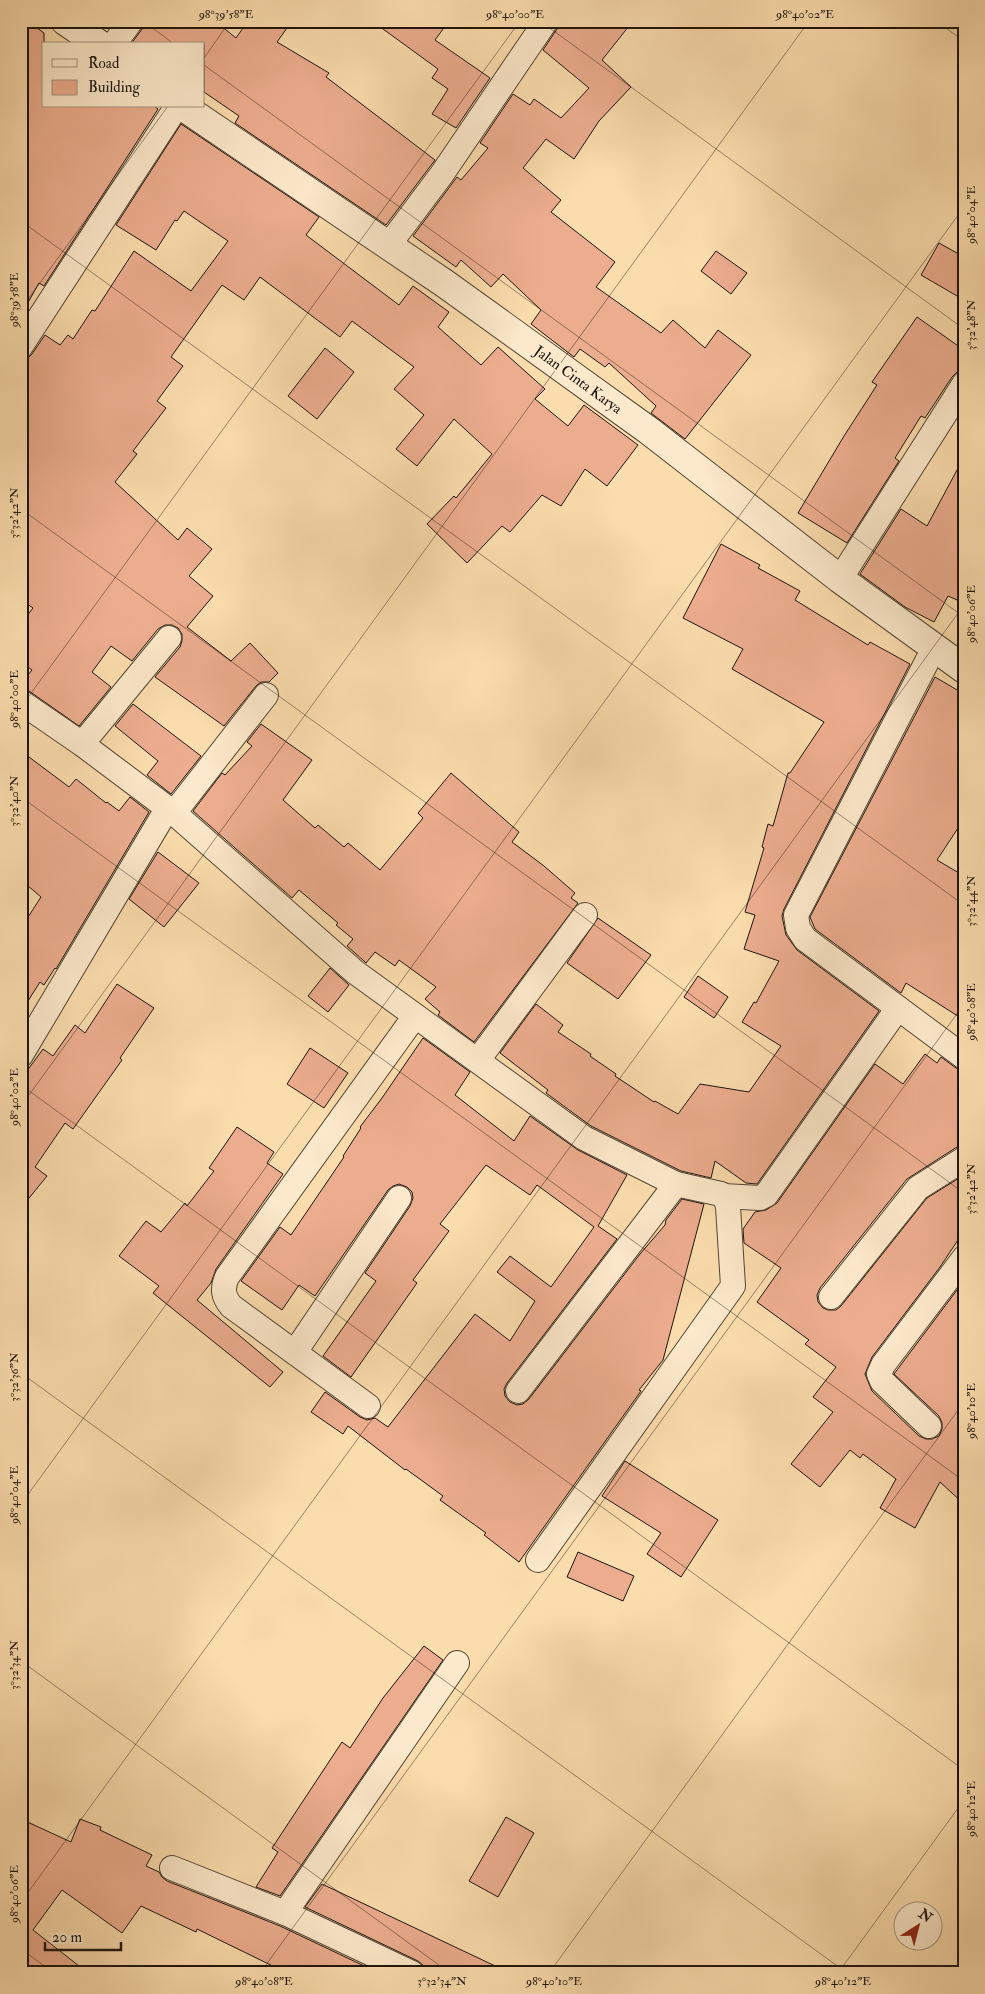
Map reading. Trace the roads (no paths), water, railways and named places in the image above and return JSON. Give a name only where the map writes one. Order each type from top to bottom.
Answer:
[{"type":"street","points":[[65,21],[96,42]]},
{"type":"street","points":[[115,42],[131,21]]},
{"type":"street","points":[[388,246],[442,174],[546,21]]},
{"type":"street","points":[[21,346],[176,108]]},
{"type":"street","name":"Jalan Cinta Karya","points":[[185,108],[444,283],[648,430],[840,579],[963,667]]},
{"type":"street","points":[[840,579],[964,384]]},
{"type":"street","points":[[82,744],[169,638]]},
{"type":"street","points":[[934,646],[796,915],[798,928],[805,939],[964,1057]]},
{"type":"street","points":[[21,1055],[170,811],[266,695]]},
{"type":"street","points":[[21,702],[82,744],[170,811],[355,972],[584,1138],[676,1184],[723,1196],[760,1198],[766,1194],[898,1008]]},
{"type":"street","points":[[478,1060],[585,915]]},
{"type":"street","points":[[368,1406],[231,1306],[224,1297],[223,1287],[232,1270],[415,1016]]},
{"type":"street","points":[[831,1297],[918,1188],[964,1160]]},
{"type":"street","points":[[518,1391],[676,1184]]},
{"type":"street","points":[[538,1560],[733,1286],[728,1207],[723,1196]]},
{"type":"street","points":[[294,1352],[399,1198]]},
{"type":"street","points":[[929,1426],[882,1381],[879,1374],[883,1365],[964,1258]]},
{"type":"street","points":[[285,1913],[457,1663]]},
{"type":"street","points":[[172,1868],[285,1913],[412,1973]]}]
